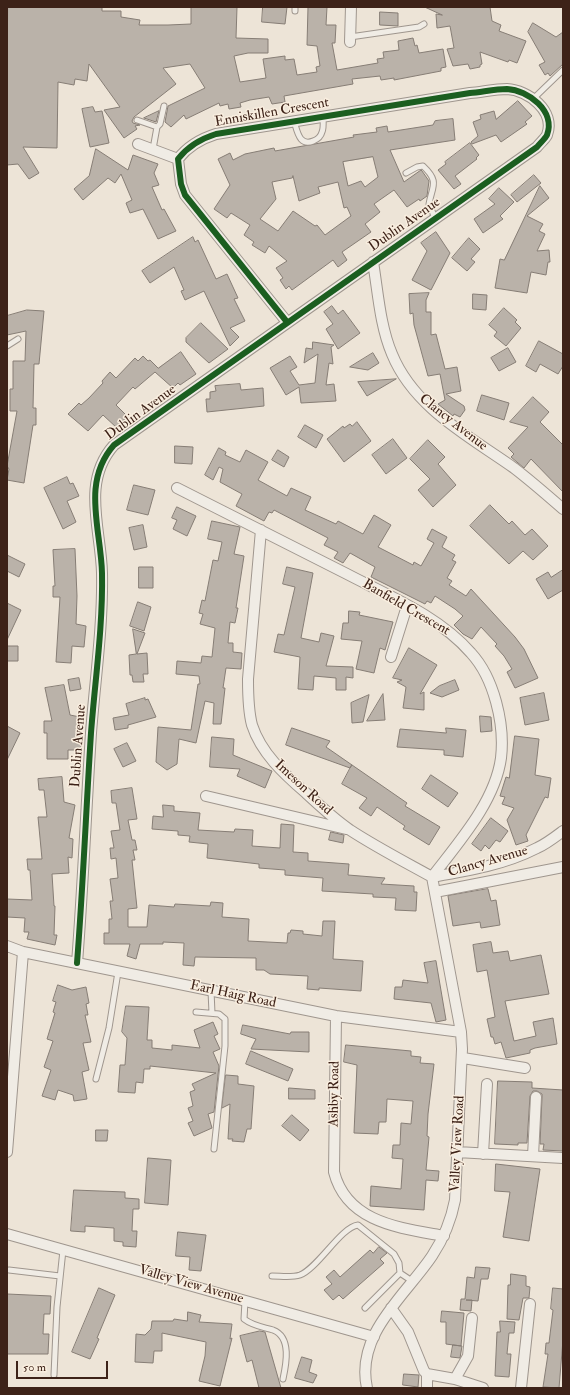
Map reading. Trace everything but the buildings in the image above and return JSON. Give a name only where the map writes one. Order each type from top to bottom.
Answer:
[{"type":"street","points":[[350,40],[351,7]]},
{"type":"street","name":"Enniskillen Crescent","points":[[178,159],[186,149],[211,135],[323,116],[497,90],[516,91],[533,99],[543,110],[548,120],[547,134]]},
{"type":"street","name":"Dublin Avenue","points":[[77,963],[91,732],[101,630],[102,572],[95,496],[96,480],[104,456],[114,445],[537,147],[547,134]]},
{"type":"street","points":[[138,144],[178,159],[181,184],[189,200],[287,322]]},
{"type":"street","name":"Clancy Avenue","points":[[373,262],[386,339],[400,371],[413,390],[445,419],[536,485],[563,509]]},
{"type":"street","name":"Banfield Crescent","points":[[177,488],[407,606],[447,630],[472,654],[488,681],[495,699],[500,721],[500,758],[495,780],[483,807],[432,877]]},
{"type":"street","name":"Imeson Road","points":[[261,530],[248,679],[252,725],[270,758],[288,778],[350,830],[432,877]]},
{"type":"street","points":[[391,657],[407,606]]},
{"type":"street","points":[[206,796],[350,830]]},
{"type":"street","name":"Clancy Avenue","points":[[432,877],[472,870],[505,861],[538,848],[563,831]]},
{"type":"street","points":[[435,892],[563,867]]},
{"type":"street","name":"Valley View Road","points":[[368,1388],[368,1358],[374,1337],[391,1308],[432,1257],[452,1218],[455,1200],[462,1058],[461,1032],[432,877]]},
{"type":"street","name":"Earl Haig Road","points":[[7,946],[23,952],[336,1016],[461,1032]]},
{"type":"street","points":[[7,1152],[23,952]]},
{"type":"street","name":"Ashby Road","points":[[336,1016],[334,1172],[336,1181],[347,1197],[363,1212],[380,1222],[394,1227],[444,1236]]},
{"type":"street","points":[[462,1058],[526,1068]]},
{"type":"street","points":[[483,1154],[487,1084]]},
{"type":"street","points":[[533,1156],[536,1097]]},
{"type":"street","points":[[457,1152],[563,1158]]},
{"type":"street","name":"Valley View Avenue","points":[[7,1234],[374,1337]]},
{"type":"street","points":[[521,1388],[530,1304]]},
{"type":"street","points":[[391,1308],[408,1332],[421,1368],[427,1374],[456,1379],[483,1388]]},
{"type":"street","points":[[456,1379],[468,1356],[472,1318]]},
{"type":"street","points":[[427,1374],[427,1388]]},
{"type":"lane","points":[[350,40],[419,27],[424,24]]},
{"type":"lane","points":[[533,99],[563,70]]},
{"type":"lane","points":[[153,149],[157,127],[160,124],[164,106]]},
{"type":"lane","points":[[294,121],[300,138],[306,142],[310,142],[319,137],[322,133],[323,116]]},
{"type":"lane","points":[[138,120],[157,127]]},
{"type":"lane","points":[[406,173],[417,167],[423,166],[434,181],[435,186],[429,204],[435,218]]},
{"type":"lane","points":[[7,346],[18,340]]},
{"type":"lane","points":[[96,1079],[109,1028],[118,972]]},
{"type":"lane","points":[[211,991],[212,1012]]},
{"type":"lane","points":[[196,1012],[212,1012],[223,1016],[226,1028],[214,1149]]},
{"type":"lane","points":[[272,1276],[292,1276],[306,1272],[337,1240],[356,1225],[394,1254],[399,1263],[400,1272],[412,1281]]},
{"type":"lane","points":[[54,1375],[63,1250]]},
{"type":"lane","points":[[9,1270],[60,1276]]},
{"type":"lane","points":[[365,1308],[400,1272]]},
{"type":"lane","points":[[245,1301],[244,1319],[249,1323],[276,1331],[284,1341],[287,1362],[283,1379]]},
{"type":"cycle path","points":[[77,963],[91,733],[102,593],[101,556],[95,506],[95,490],[98,474],[104,459],[114,445],[537,147],[547,135],[549,126],[548,118],[544,110],[538,103],[523,93],[515,90],[498,89],[216,134],[205,138],[186,150],[178,159],[181,184],[185,195],[287,322]]}]
